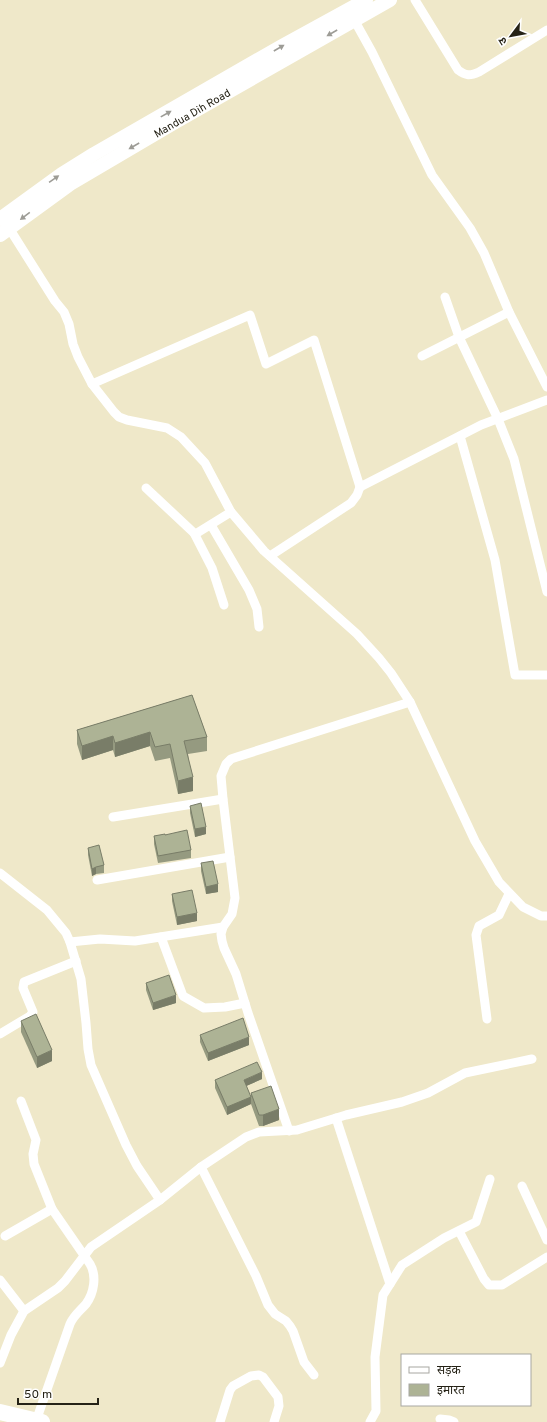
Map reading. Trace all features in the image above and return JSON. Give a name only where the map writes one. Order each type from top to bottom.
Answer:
[{"type":"highway","points":[[0,1412],[39,1421]]},
{"type":"main road","name":"Mandua Dih Road","points":[[351,15],[366,0]]},
{"type":"main road","name":"Mandua Dih Road","points":[[3,227],[45,185],[88,158],[351,15],[390,0]]},
{"type":"street","points":[[415,0],[458,70],[464,74],[472,76],[547,30]]},
{"type":"street","points":[[351,15],[381,70],[432,175],[470,228],[484,254],[509,312],[547,387]]},
{"type":"street","points":[[3,227],[64,312],[69,324],[73,344],[78,357],[92,384],[119,417],[167,428],[181,437],[205,463],[231,512],[251,537],[357,634],[391,673],[410,702],[475,841],[499,882],[523,907],[541,916],[547,916]]},
{"type":"street","points":[[445,297],[459,337],[498,419],[514,459],[547,592]]},
{"type":"street","points":[[422,356],[509,312]]},
{"type":"street","points":[[92,384],[250,315],[266,364],[314,340],[360,487],[357,496],[351,503],[270,556]]},
{"type":"street","points":[[360,487],[481,425],[547,400]]},
{"type":"street","points":[[460,436],[495,560],[515,675],[547,675]]},
{"type":"street","points":[[146,488],[194,533],[212,568],[224,605]]},
{"type":"street","points":[[194,533],[231,512]]},
{"type":"street","points":[[212,524],[249,590],[257,609],[259,626]]},
{"type":"street","points":[[289,1131],[236,974],[224,948],[221,934],[223,927],[232,914],[235,898],[221,776],[223,770],[231,759],[410,702]]},
{"type":"street","points":[[112,817],[223,799]]},
{"type":"street","points":[[97,880],[230,857]]},
{"type":"street","points":[[0,874],[47,910],[66,933],[81,979],[91,1065],[126,1145],[137,1166],[160,1200]]},
{"type":"street","points":[[487,1019],[476,935],[479,926],[499,915],[509,894]]},
{"type":"street","points":[[70,942],[100,939],[136,941],[223,927]]},
{"type":"street","points":[[161,937],[182,996],[204,1008],[225,1007],[245,1003]]},
{"type":"street","points":[[0,1034],[30,1016],[33,1012],[23,988],[24,982],[76,961]]},
{"type":"street","points":[[0,1363],[11,1335],[24,1310],[58,1288],[91,1247],[160,1200],[201,1167],[251,1134],[297,1130],[336,1118],[402,1102],[428,1094],[465,1073],[532,1059]]},
{"type":"street","points":[[22,1101],[36,1140],[33,1154],[34,1164],[52,1209],[93,1268],[94,1279],[92,1291],[87,1302],[76,1313],[70,1324],[39,1421]]},
{"type":"street","points":[[336,1118],[390,1284]]},
{"type":"street","points":[[201,1167],[256,1276],[268,1305],[275,1314],[286,1321],[290,1326],[304,1362],[314,1375]]},
{"type":"street","points":[[370,1422],[376,1411],[375,1357],[383,1295],[402,1265],[444,1238],[476,1222],[490,1179]]},
{"type":"street","points":[[522,1186],[547,1240]]},
{"type":"street","points":[[5,1236],[52,1209]]},
{"type":"street","points":[[459,1231],[484,1279],[489,1285],[502,1285],[547,1257]]},
{"type":"street","points":[[0,1280],[24,1310]]},
{"type":"street","points":[[220,1422],[230,1390],[254,1375],[263,1377],[278,1397],[279,1406],[274,1422]]},
{"type":"street","points":[[440,1419],[454,1422]]},
{"type":"building","points":[[192,695],[207,737],[184,741],[193,777],[178,781],[170,744],[155,747],[150,732],[115,743],[113,736],[82,746],[77,730]]},
{"type":"building","points":[[201,803],[206,827],[195,829],[190,806]]},
{"type":"building","points":[[187,830],[191,850],[158,856],[154,836]]},
{"type":"building","points":[[99,845],[104,865],[92,869],[88,848]]},
{"type":"building","points":[[213,861],[218,884],[206,887],[201,863]]},
{"type":"building","points":[[192,890],[197,913],[177,917],[172,894]]},
{"type":"building","points":[[169,975],[176,995],[153,1003],[146,983]]},
{"type":"building","points":[[36,1014],[52,1050],[37,1057],[21,1021]]},
{"type":"building","points":[[243,1018],[249,1037],[208,1053],[200,1035]]},
{"type":"building","points":[[257,1062],[262,1072],[244,1080],[251,1097],[227,1107],[215,1080]]},
{"type":"building","points":[[271,1086],[279,1109],[259,1115],[251,1093]]}]
